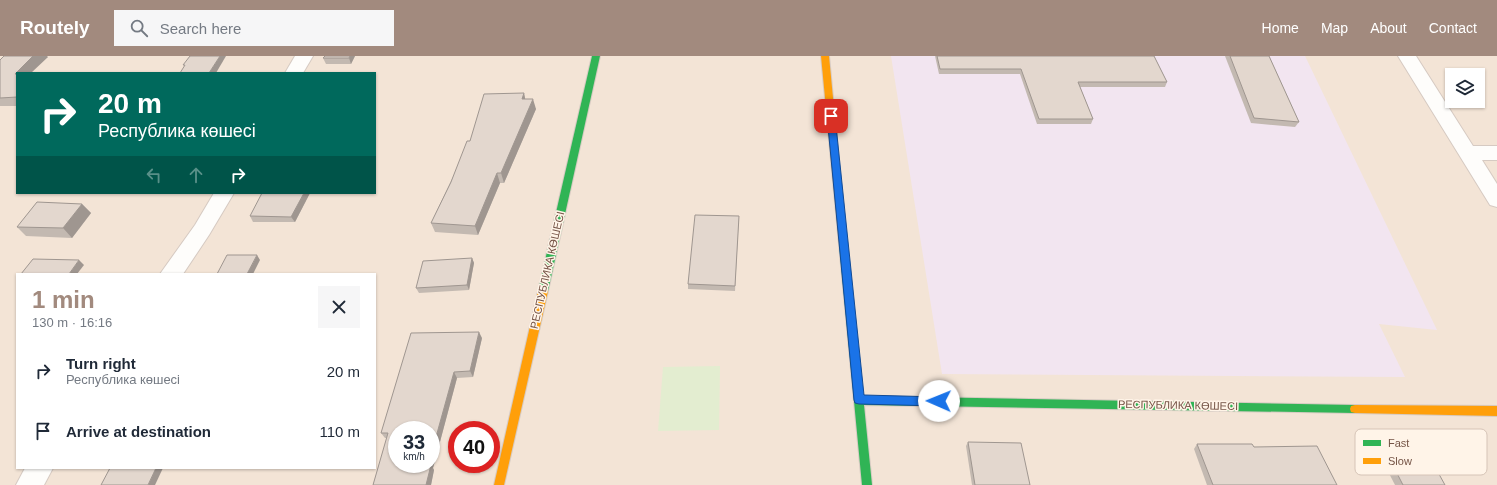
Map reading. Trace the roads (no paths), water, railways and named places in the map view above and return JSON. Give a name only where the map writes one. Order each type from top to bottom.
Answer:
[{"type":"street","points":[[295,72],[304,56]]},
{"type":"street","name":"РЕСПУБЛИКА КӨШЕСІ","points":[[499,485],[596,56]]},
{"type":"street","points":[[825,56],[867,485]]},
{"type":"street","points":[[1407,56],[1497,200]]},
{"type":"street","points":[[1468,154],[1497,153]]},
{"type":"street","points":[[173,273],[202,230],[223,194]]},
{"type":"street","name":"РЕСПУБЛИКА КӨШЕСІ","points":[[859,400],[1497,411]]},
{"type":"street","points":[[30,485],[39,469]]}]
